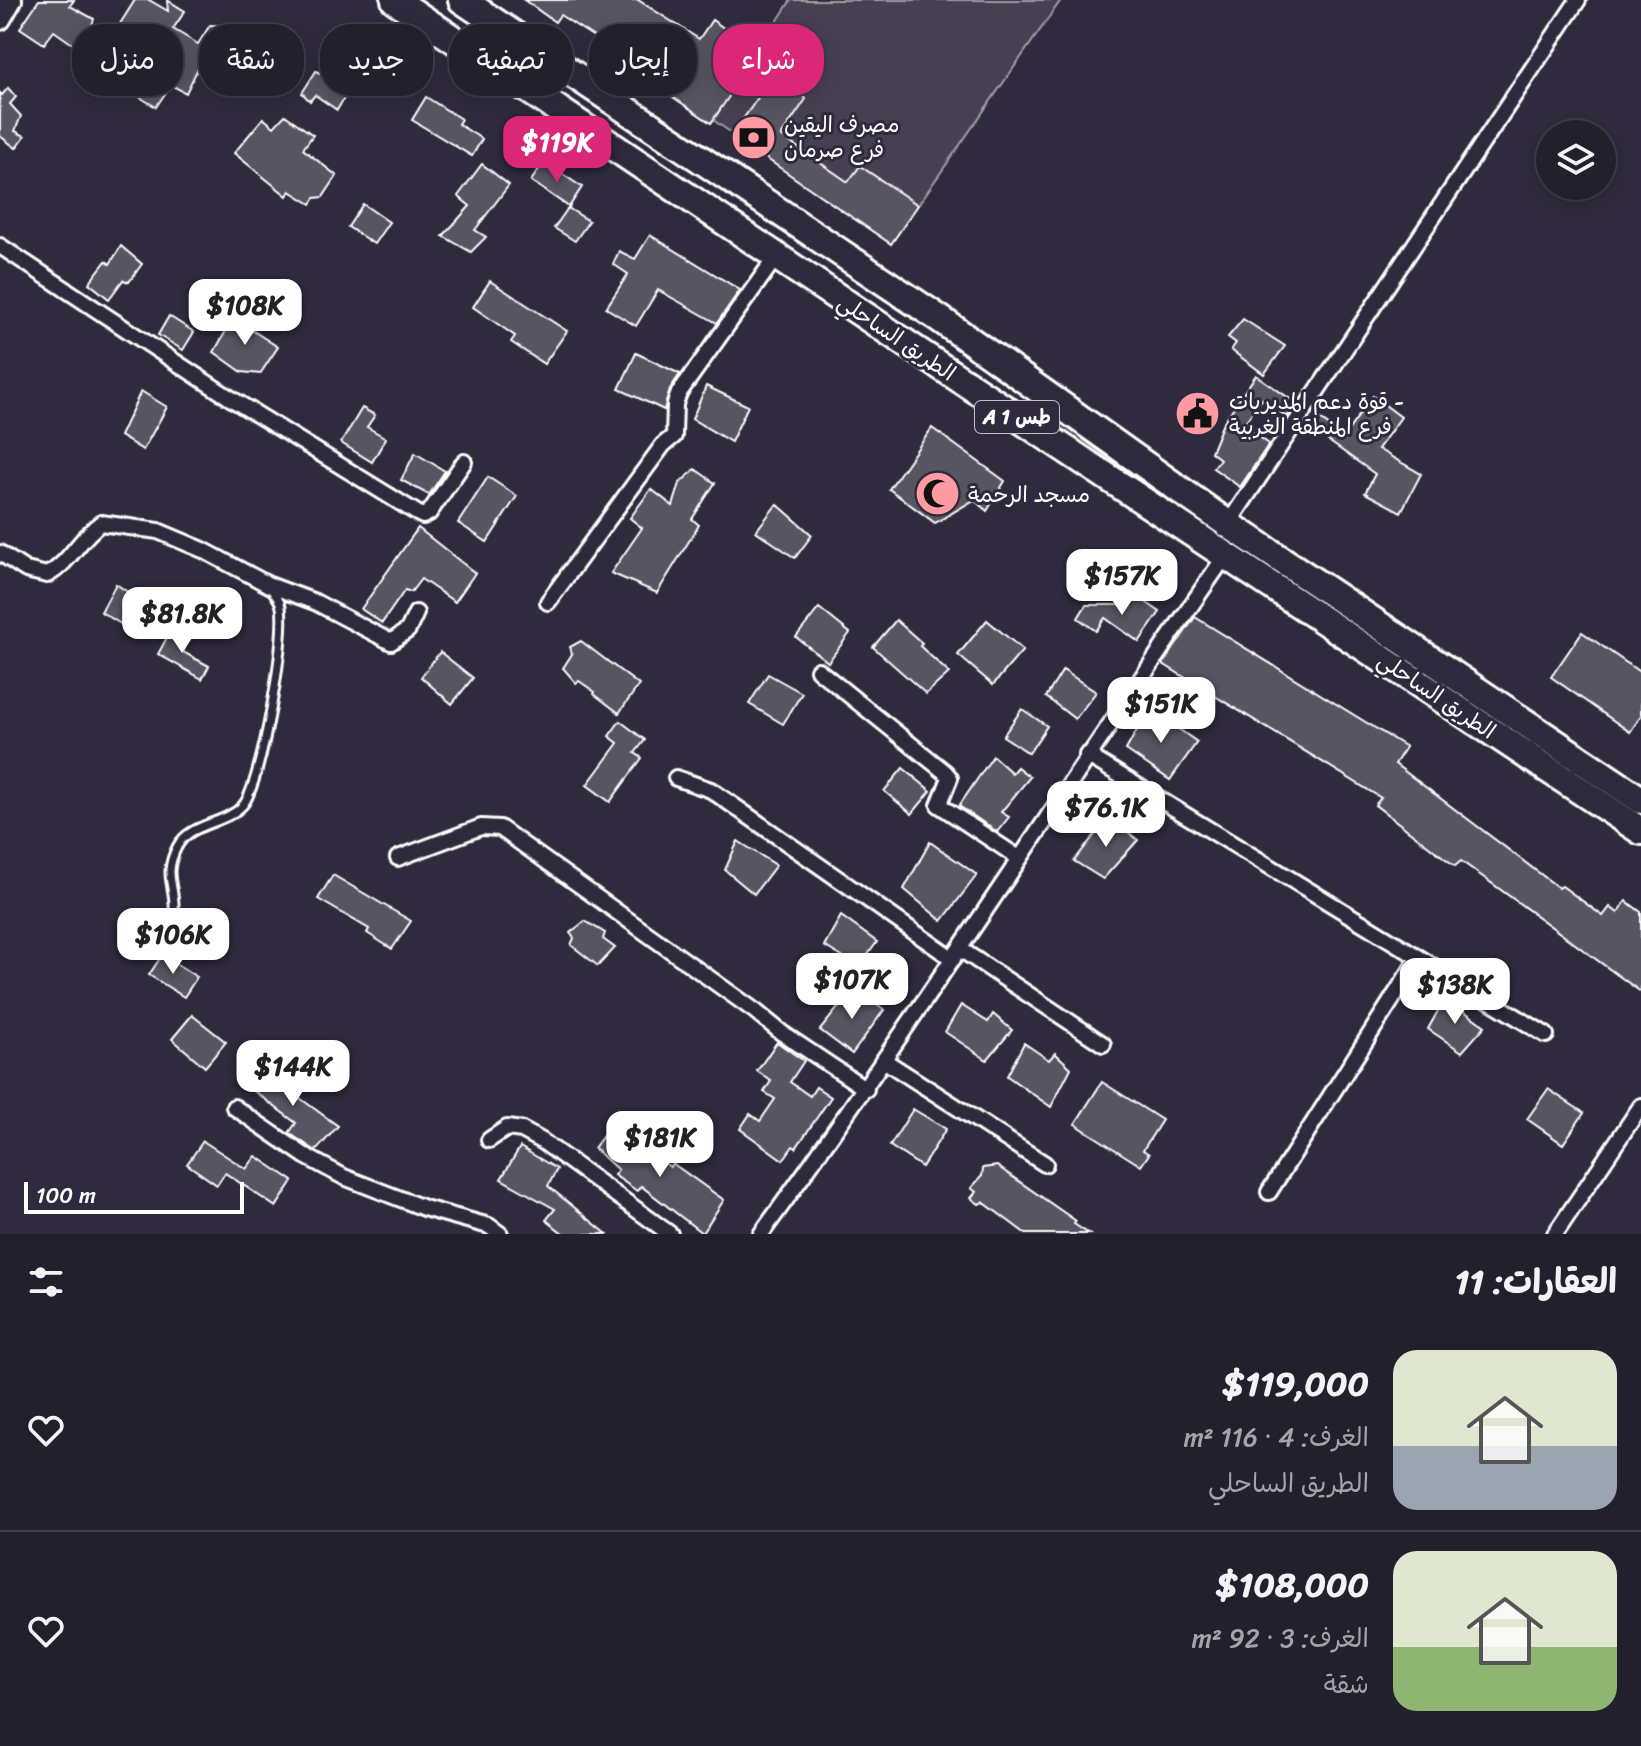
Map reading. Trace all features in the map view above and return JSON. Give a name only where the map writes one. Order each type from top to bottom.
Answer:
[{"type":"highway","name":"الطريق الساحلي","points":[[395,0],[776,257],[1641,831]]},
{"type":"highway","name":"الطريق الساحلي","points":[[462,0],[940,319],[1228,524],[1641,800]]},
{"type":"highway","points":[[922,354],[940,319]]},
{"type":"street","points":[[0,19],[11,0]]},
{"type":"street","points":[[1228,524],[1578,0]]},
{"type":"street","points":[[0,246],[227,396],[423,516],[464,462]]},
{"type":"street","points":[[548,602],[663,445],[674,436],[675,404],[679,393],[776,257]]},
{"type":"street","points":[[0,553],[26,570],[47,575],[57,570],[79,541],[101,523],[158,531],[203,550],[269,585],[315,602],[391,642],[408,630],[416,613]]},
{"type":"street","points":[[761,1234],[866,1089],[1087,755],[1226,555]]},
{"type":"street","points":[[818,670],[945,772],[950,778],[950,785],[939,805],[1019,858]]},
{"type":"street","points":[[1087,755],[1546,1035]]},
{"type":"street","points":[[676,778],[711,790],[956,954],[1103,1044]]},
{"type":"street","points":[[398,858],[481,827],[500,828],[782,1033],[866,1089]]},
{"type":"street","points":[[1269,1192],[1418,959]]},
{"type":"street","points":[[885,1061],[1045,1164]]},
{"type":"street","points":[[1555,1234],[1641,1106]]},
{"type":"street","points":[[234,1107],[305,1156],[344,1177],[491,1231]]},
{"type":"street","points":[[489,1140],[507,1128],[522,1130],[670,1234]]},
{"type":"lane","points":[[170,936],[175,910],[168,874],[176,849],[182,839],[200,827],[228,818],[243,805],[256,777],[282,638],[280,604],[269,585]]},
{"type":"shaded area","points":[[791,0],[1061,0],[918,205],[834,204],[713,120],[729,96],[824,96],[824,24],[775,24]]},
{"type":"building","points":[[39,0],[74,0],[70,6],[94,19],[92,24],[72,24],[72,44],[54,31],[44,44],[20,28]]},
{"type":"building","points":[[135,0],[149,0],[168,11],[167,0],[185,11],[176,24],[120,24]]},
{"type":"building","points":[[524,0],[638,0],[676,24],[589,24],[589,34],[560,15],[555,22]]},
{"type":"building","points":[[712,20],[718,24],[713,24],[713,96],[729,96],[711,123],[671,96],[697,96],[697,38]]},
{"type":"building","points":[[183,35],[199,42],[199,69],[186,93],[183,91]]},
{"type":"building","points":[[316,71],[320,73],[320,96],[346,96],[337,110],[315,95],[310,101],[304,95]]},
{"type":"building","points":[[8,88],[16,97],[10,104],[21,116],[15,131],[25,136],[16,148],[0,136],[0,93],[2,95]]},
{"type":"building","points":[[138,96],[164,96],[156,107]]},
{"type":"building","points":[[759,96],[802,96],[806,99],[781,136],[848,182],[860,166],[918,205],[891,244],[732,135]]},
{"type":"building","points":[[426,97],[461,119],[458,124],[482,139],[472,156],[412,120]]},
{"type":"building","points":[[285,115],[313,135],[303,149],[337,176],[323,197],[315,198],[311,204],[290,191],[287,196],[234,153],[263,118],[274,127]]},
{"type":"building","points":[[544,162],[582,187],[569,207],[531,181]]},
{"type":"building","points":[[482,164],[509,185],[475,230],[486,237],[471,252],[443,236],[470,206],[458,196]]},
{"type":"building","points":[[363,204],[389,222],[374,244],[348,227]]},
{"type":"building","points":[[568,208],[589,221],[575,241],[554,228]]},
{"type":"building","points":[[650,235],[740,290],[717,323],[658,290],[636,326],[606,308],[628,274],[613,264],[619,251],[635,259]]},
{"type":"building","points":[[121,246],[142,264],[129,282],[123,280],[109,299],[89,283],[106,261],[110,264]]},
{"type":"building","points":[[490,281],[567,331],[544,364],[511,342],[515,336],[473,307]]},
{"type":"building","points":[[238,310],[249,320],[244,325],[278,347],[260,374],[242,372],[214,352]]},
{"type":"building","points":[[169,316],[194,332],[183,350],[158,335]]},
{"type":"building","points":[[1243,319],[1285,346],[1264,374],[1231,350],[1236,343],[1228,337]]},
{"type":"building","points":[[636,353],[680,374],[670,389],[664,410],[619,389]]},
{"type":"building","points":[[1256,375],[1296,403],[1287,417],[1262,399],[1243,425],[1269,444],[1240,487],[1213,468],[1220,459],[1211,452],[1223,423]]},
{"type":"building","points":[[706,386],[748,406],[731,442],[692,419]]},
{"type":"building","points":[[141,391],[167,407],[143,450],[120,436]]},
{"type":"building","points":[[1373,396],[1401,417],[1378,449],[1421,474],[1401,512],[1365,493],[1375,474],[1313,430],[1320,419],[1344,436]]},
{"type":"building","points":[[362,408],[375,415],[367,427],[386,438],[372,462],[341,443]]},
{"type":"building","points":[[932,428],[1005,481],[987,511],[974,500],[935,523],[889,489]]},
{"type":"building","points":[[415,453],[445,471],[429,495],[401,480]]},
{"type":"building","points":[[695,469],[715,483],[692,519],[699,525],[657,593],[611,573],[642,528],[630,518],[651,489],[673,506],[680,483]]},
{"type":"building","points":[[488,477],[517,496],[487,542],[458,523]]},
{"type":"building","points":[[777,504],[812,535],[795,558],[756,531]]},
{"type":"building","points":[[418,528],[475,573],[455,602],[421,579],[411,592],[405,590],[382,623],[361,609]]},
{"type":"building","points":[[116,584],[144,603],[131,630],[101,612]]},
{"type":"building","points":[[1134,594],[1160,612],[1139,642],[1105,618],[1096,631],[1078,618],[1086,605],[1127,605]]},
{"type":"building","points":[[819,608],[850,633],[828,662],[796,637]]},
{"type":"building","points":[[1195,617],[1406,747],[1395,764],[1559,888],[1562,886],[1603,916],[1610,907],[1618,913],[1626,901],[1641,912],[1641,992],[1461,861],[1455,866],[1375,805],[1381,798],[1163,664]]},
{"type":"building","points":[[896,620],[949,673],[926,694],[873,647]]},
{"type":"building","points":[[987,620],[1023,650],[993,685],[958,655]]},
{"type":"building","points":[[171,630],[189,640],[183,652],[209,666],[202,679],[158,654]]},
{"type":"building","points":[[1582,632],[1641,673],[1641,716],[1630,732],[1551,677]]},
{"type":"building","points":[[581,641],[639,685],[619,713],[595,692],[579,681],[576,683],[563,668],[572,654],[570,647]]},
{"type":"building","points":[[440,652],[473,678],[452,704],[421,677]]},
{"type":"building","points":[[1063,670],[1096,692],[1075,719],[1046,697]]},
{"type":"building","points":[[768,674],[802,693],[783,724],[749,704]]},
{"type":"building","points":[[1149,708],[1197,742],[1170,780],[1126,750]]},
{"type":"building","points":[[1022,709],[1047,726],[1029,753],[1003,736]]},
{"type":"building","points":[[620,721],[645,740],[635,753],[642,758],[610,802],[587,785],[618,743],[609,736]]},
{"type":"building","points":[[993,756],[1012,773],[1017,767],[1030,777],[1001,812],[1009,817],[997,832],[959,806]]},
{"type":"building","points":[[903,768],[931,791],[912,814],[884,791]]},
{"type":"building","points":[[1109,817],[1138,840],[1103,879],[1074,861]]},
{"type":"building","points":[[738,841],[776,865],[754,894],[725,870]]},
{"type":"building","points":[[930,842],[977,875],[942,921],[904,889]]},
{"type":"building","points":[[333,875],[411,921],[392,949],[367,933],[369,929],[318,899]]},
{"type":"building","points":[[841,916],[877,942],[859,967],[824,946]]},
{"type":"building","points":[[585,921],[605,933],[603,939],[615,948],[598,966],[571,945],[574,938],[570,933]]},
{"type":"building","points":[[162,955],[197,977],[184,997],[149,975]]},
{"type":"building","points":[[854,988],[884,1010],[852,1054],[820,1030]]},
{"type":"building","points":[[1445,998],[1485,1026],[1462,1052],[1428,1029]]},
{"type":"building","points":[[961,1005],[988,1022],[993,1014],[1012,1030],[987,1060],[945,1032]]},
{"type":"building","points":[[192,1015],[226,1042],[205,1067],[172,1039]]},
{"type":"building","points":[[777,1042],[804,1061],[790,1082],[810,1096],[816,1087],[831,1097],[796,1148],[793,1146],[783,1160],[740,1129],[750,1114],[760,1121],[775,1099],[764,1092],[771,1081],[757,1071]]},
{"type":"building","points":[[1024,1043],[1049,1060],[1055,1053],[1071,1068],[1051,1107],[1007,1076]]},
{"type":"building","points":[[260,1065],[300,1093],[297,1096],[338,1126],[316,1151],[289,1133],[296,1123],[246,1085]]},
{"type":"building","points":[[1102,1082],[1162,1120],[1143,1150],[1149,1154],[1141,1166],[1075,1124]]},
{"type":"building","points":[[1548,1089],[1584,1113],[1563,1144],[1527,1119]]},
{"type":"building","points":[[913,1109],[946,1129],[922,1167],[890,1146]]},
{"type":"building","points":[[611,1125],[636,1145],[670,1167],[672,1163],[724,1200],[702,1233],[641,1186],[637,1191],[614,1175],[618,1170],[594,1148]]},
{"type":"building","points":[[203,1141],[246,1169],[256,1156],[293,1181],[276,1207],[225,1173],[217,1185],[187,1164]]},
{"type":"building","points":[[520,1147],[557,1169],[548,1186],[607,1234],[564,1234],[546,1220],[555,1209],[501,1179]]},
{"type":"building","points":[[997,1166],[1076,1221],[1074,1224],[1089,1234],[1026,1234],[983,1202],[979,1204],[971,1198],[976,1192],[971,1188],[982,1176],[983,1168]]},
{"type":"place","name":"مصرف اليقين فرع صرمان","points":[[753,137]]},
{"type":"place","name":"قوة دعم المديريات - فرع المنطقة الغربية","points":[[1198,414]]},
{"type":"place","name":"مسجد الرحمة","points":[[937,494]]}]
